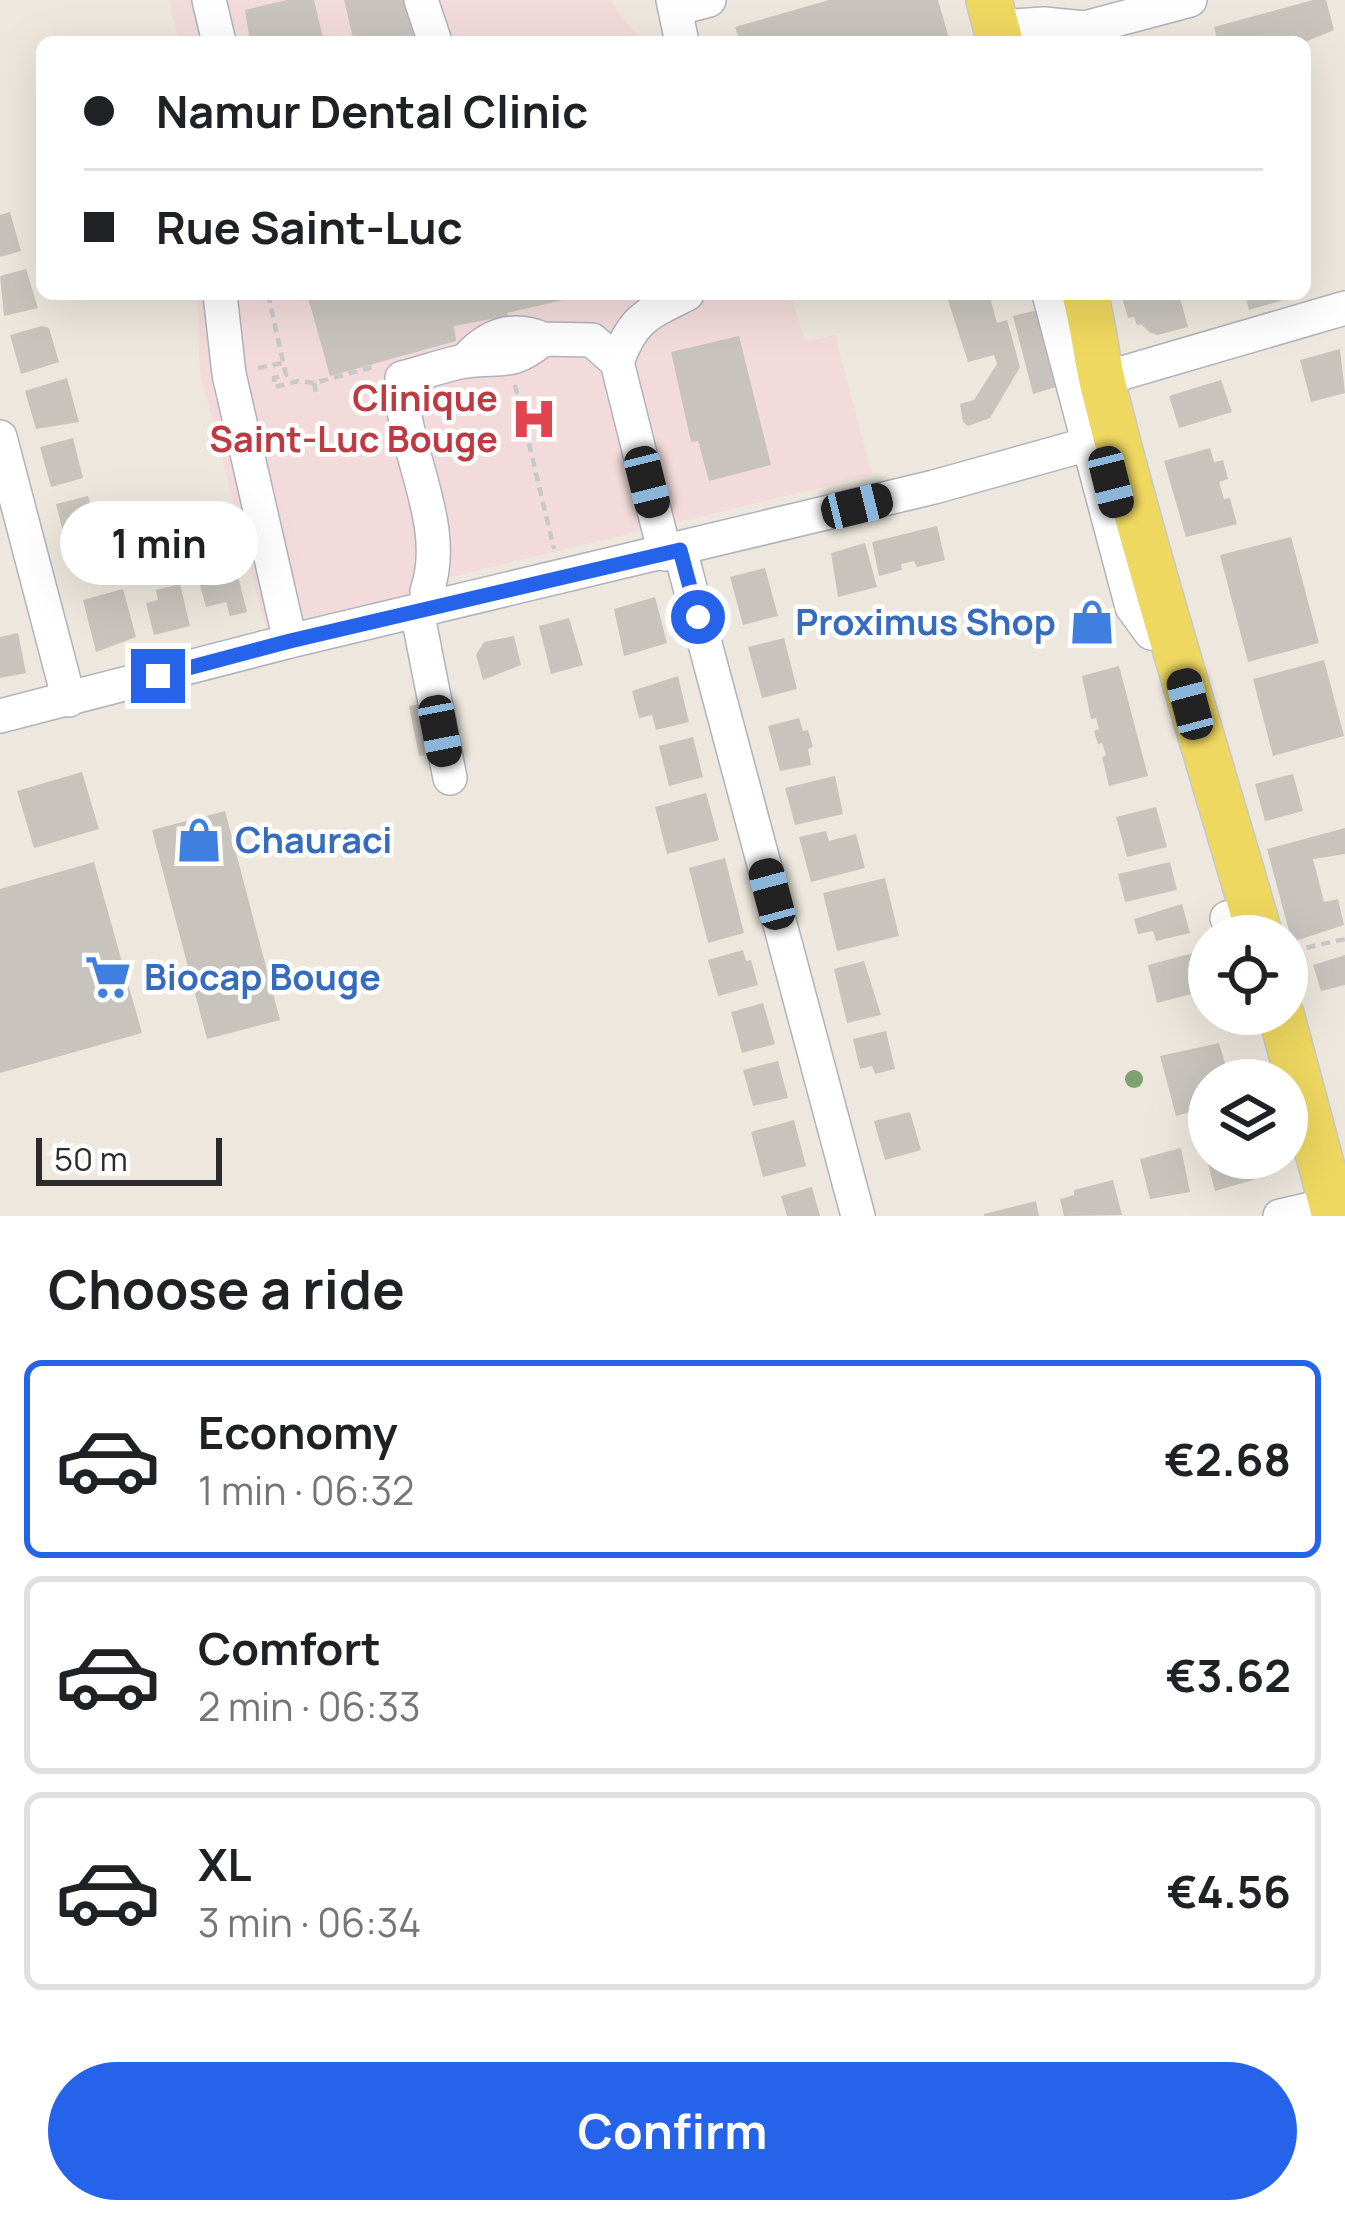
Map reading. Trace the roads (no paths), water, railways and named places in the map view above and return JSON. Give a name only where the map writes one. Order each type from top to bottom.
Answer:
[{"type":"main road","points":[[1062,300],[1094,382]]},
{"type":"main road","points":[[1086,300],[1102,440],[1151,633],[1236,915]]},
{"type":"main road","points":[[1102,440],[1239,863],[1241,915]]},
{"type":"main road","points":[[1285,1035],[1319,1210]]},
{"type":"main road","points":[[1305,1179],[1319,1210]]},
{"type":"street","points":[[209,0],[218,36]]},
{"type":"street","points":[[421,0],[433,36]]},
{"type":"street","points":[[677,17],[709,0]]},
{"type":"street","points":[[987,22],[1085,28],[1190,0]]},
{"type":"street","points":[[221,300],[230,374],[290,641]]},
{"type":"street","points":[[617,362],[626,337],[642,316],[675,300]]},
{"type":"street","points":[[0,716],[290,641],[673,552],[1102,440],[1051,300]]},
{"type":"street","points":[[1094,382],[1345,308]]},
{"type":"street","points":[[466,360],[482,342],[522,331],[543,339],[592,340],[617,362],[858,1216]]},
{"type":"street","points":[[450,778],[425,609],[431,578],[430,526],[401,408],[402,378],[466,360],[494,362],[525,355],[543,339]]},
{"type":"street","points":[[0,437],[69,700]]},
{"type":"street","points":[[1308,1168],[1319,1210]]},
{"type":"place","name":"Clinique Saint-Luc Bouge","points":[[534,419]]},
{"type":"place","name":"Proximus Shop","points":[[1092,622]]},
{"type":"place","name":"Chauraci","points":[[199,840]]},
{"type":"place","name":"Biocap Bouge","points":[[108,977]]}]
